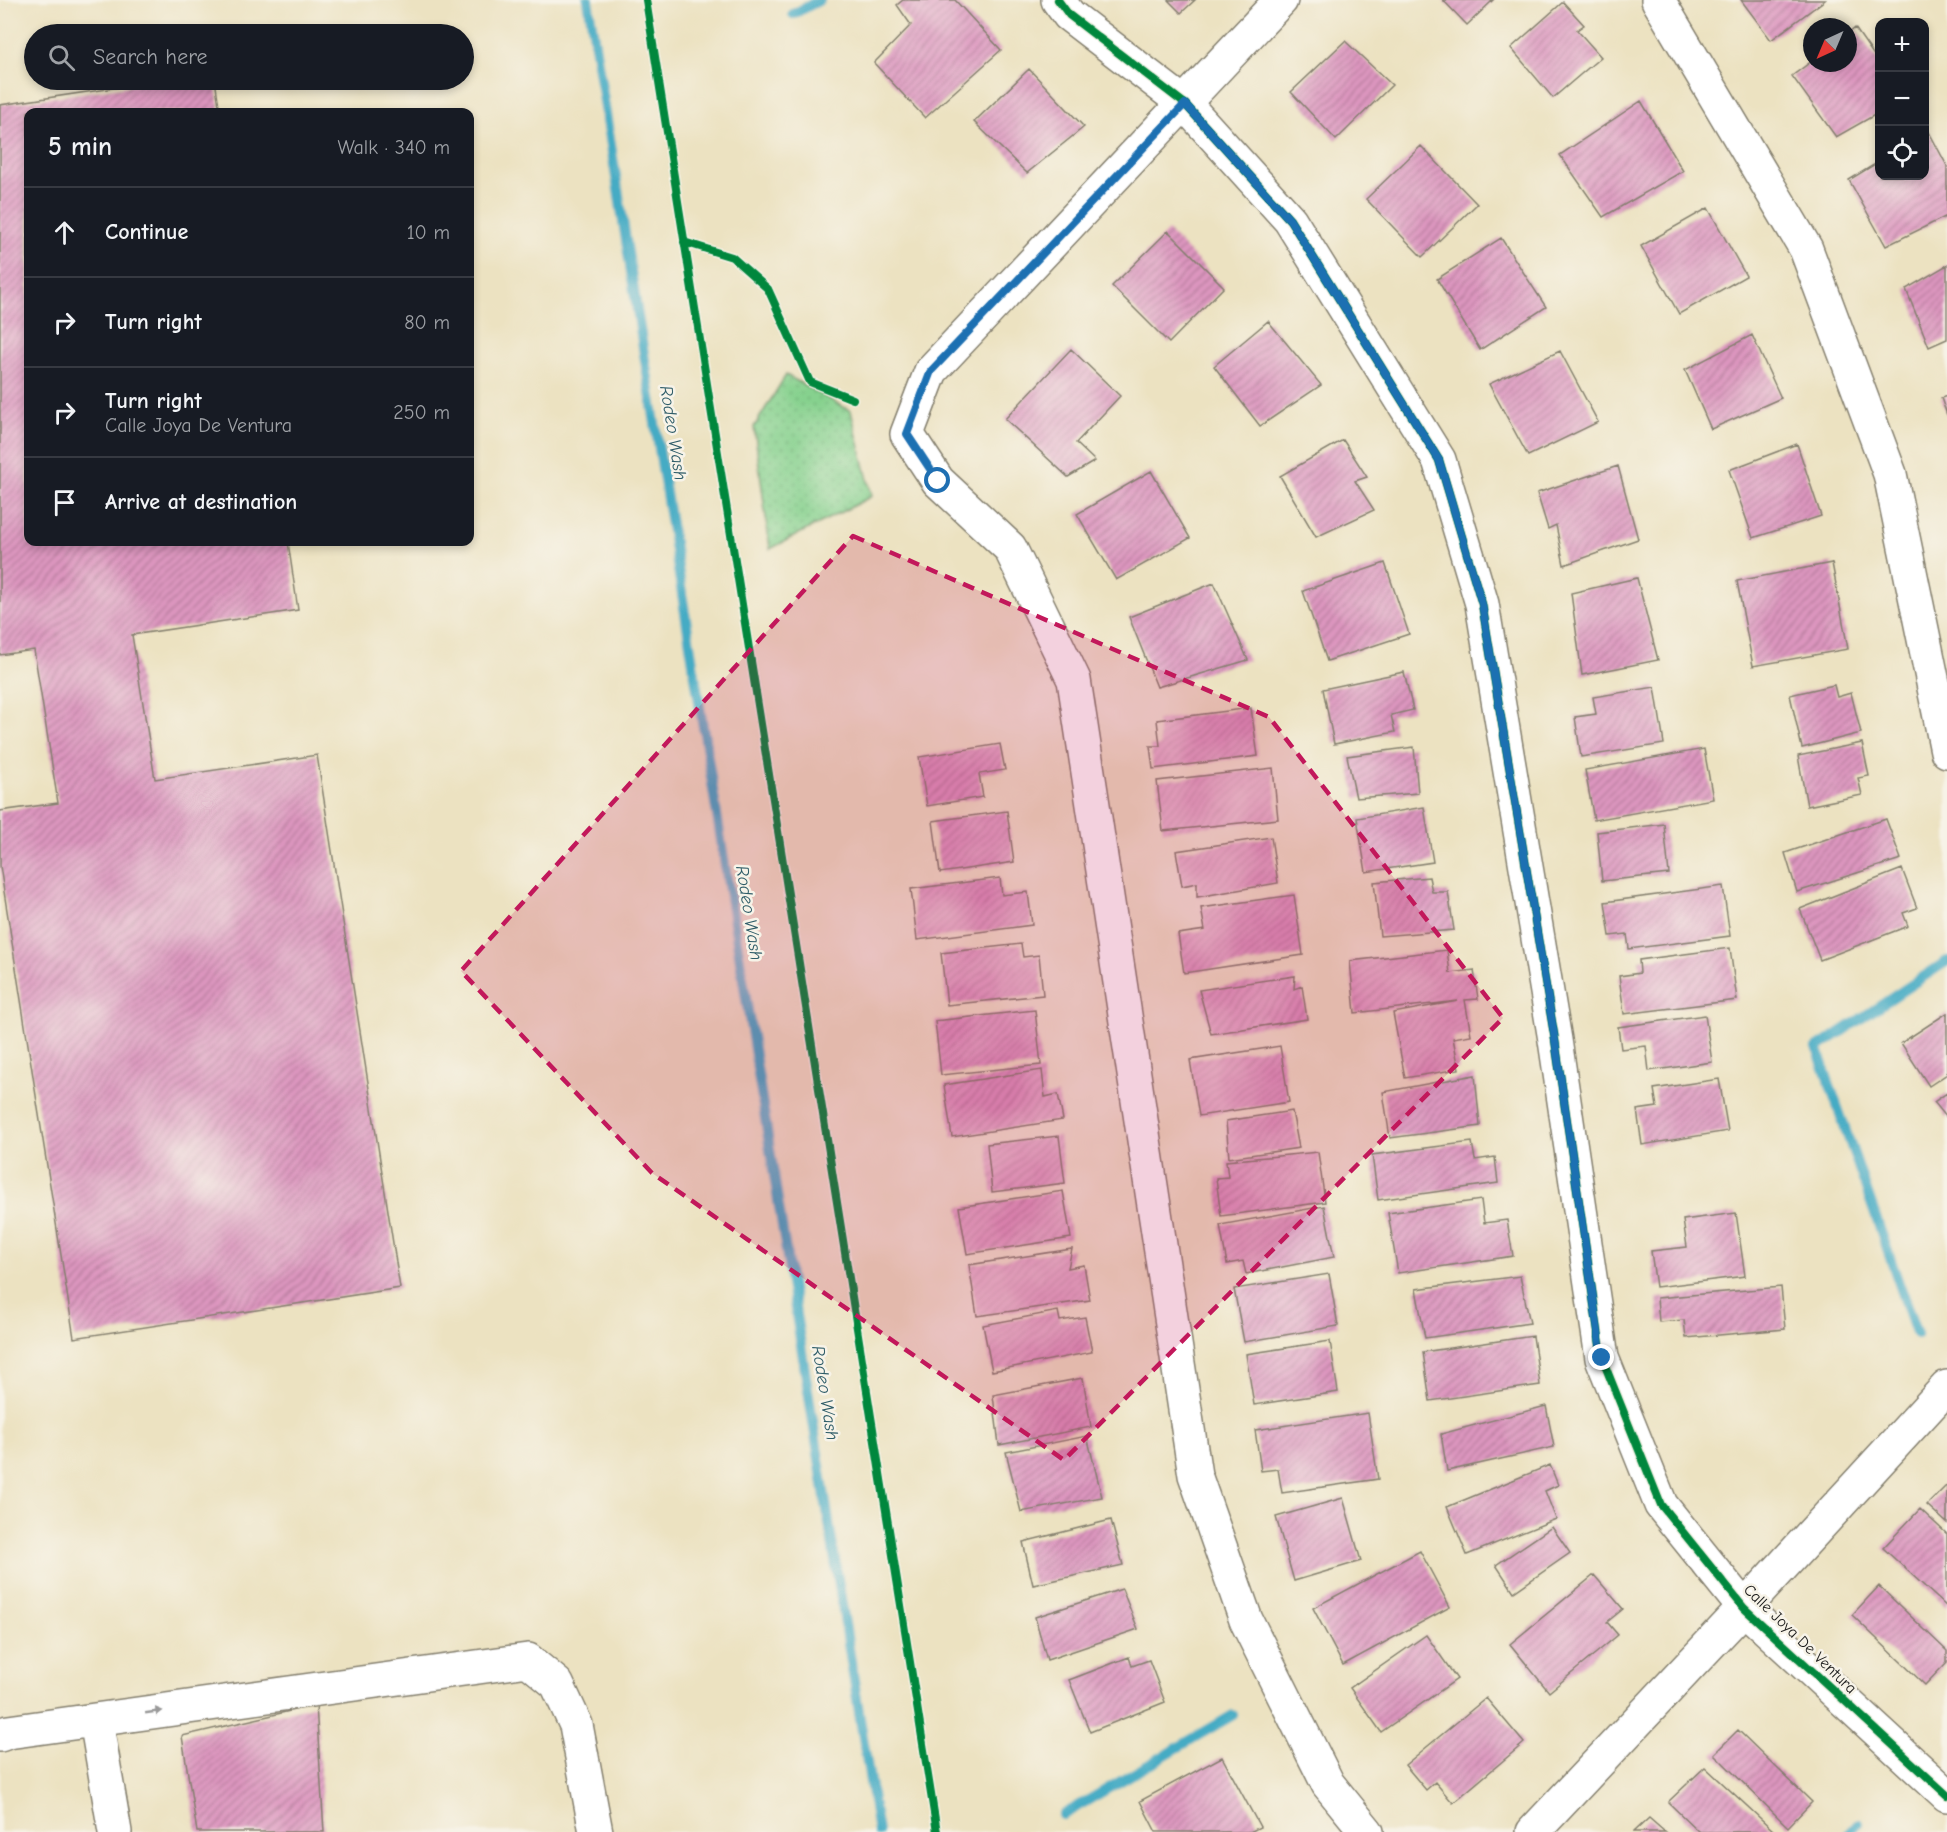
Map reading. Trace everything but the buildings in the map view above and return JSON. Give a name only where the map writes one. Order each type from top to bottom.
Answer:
[{"type":"street","name":"Calle Joya De Ventura","points":[[1058,0],[1069,15],[1185,104],[1290,220],[1439,460],[1482,604],[1555,1040],[1602,1358],[1661,1505],[1744,1608],[1947,1795]]},
{"type":"street","points":[[1281,0],[931,371],[907,434],[938,481],[1010,548],[1074,680],[1195,1475],[1246,1620],[1328,1784],[1367,1832]]},
{"type":"street","points":[[1658,0],[1806,249],[1890,474],[1947,751]]},
{"type":"street","points":[[1533,1832],[1744,1608],[1947,1387]]},
{"type":"street","points":[[0,1735],[8,1732],[528,1660],[556,1684],[576,1725],[596,1832]]},
{"type":"street","points":[[96,1720],[115,1832]]},
{"type":"highlighted area","points":[[853,536],[1269,717],[1503,1018],[1064,1460],[652,1173],[461,971]]},
{"type":"green space","points":[[786,375],[851,411],[872,496],[770,549],[754,427]]},
{"type":"waterway","name":"Rodeo Wash","points":[[588,0],[878,1832]]},
{"type":"waterway","points":[[793,14],[820,0]]},
{"type":"waterway","points":[[1917,1335],[1817,1048],[1947,961]]},
{"type":"waterway","points":[[1063,1815],[1233,1715]]},
{"type":"waterway","points":[[1850,1832],[1858,1823]]},
{"type":"cycle path","points":[[646,0],[937,1832]]},
{"type":"cycle path","points":[[1058,0],[1069,15],[1185,104],[1290,220],[1439,460],[1482,604],[1555,1040],[1602,1358],[1661,1505],[1744,1608],[1947,1795]]},
{"type":"cycle path","points":[[684,242],[732,257],[768,289],[810,382],[853,399]]},
{"type":"route","points":[[938,481],[907,434],[931,371],[1185,104],[1290,220],[1439,460],[1482,604],[1555,1040],[1602,1358]]}]
